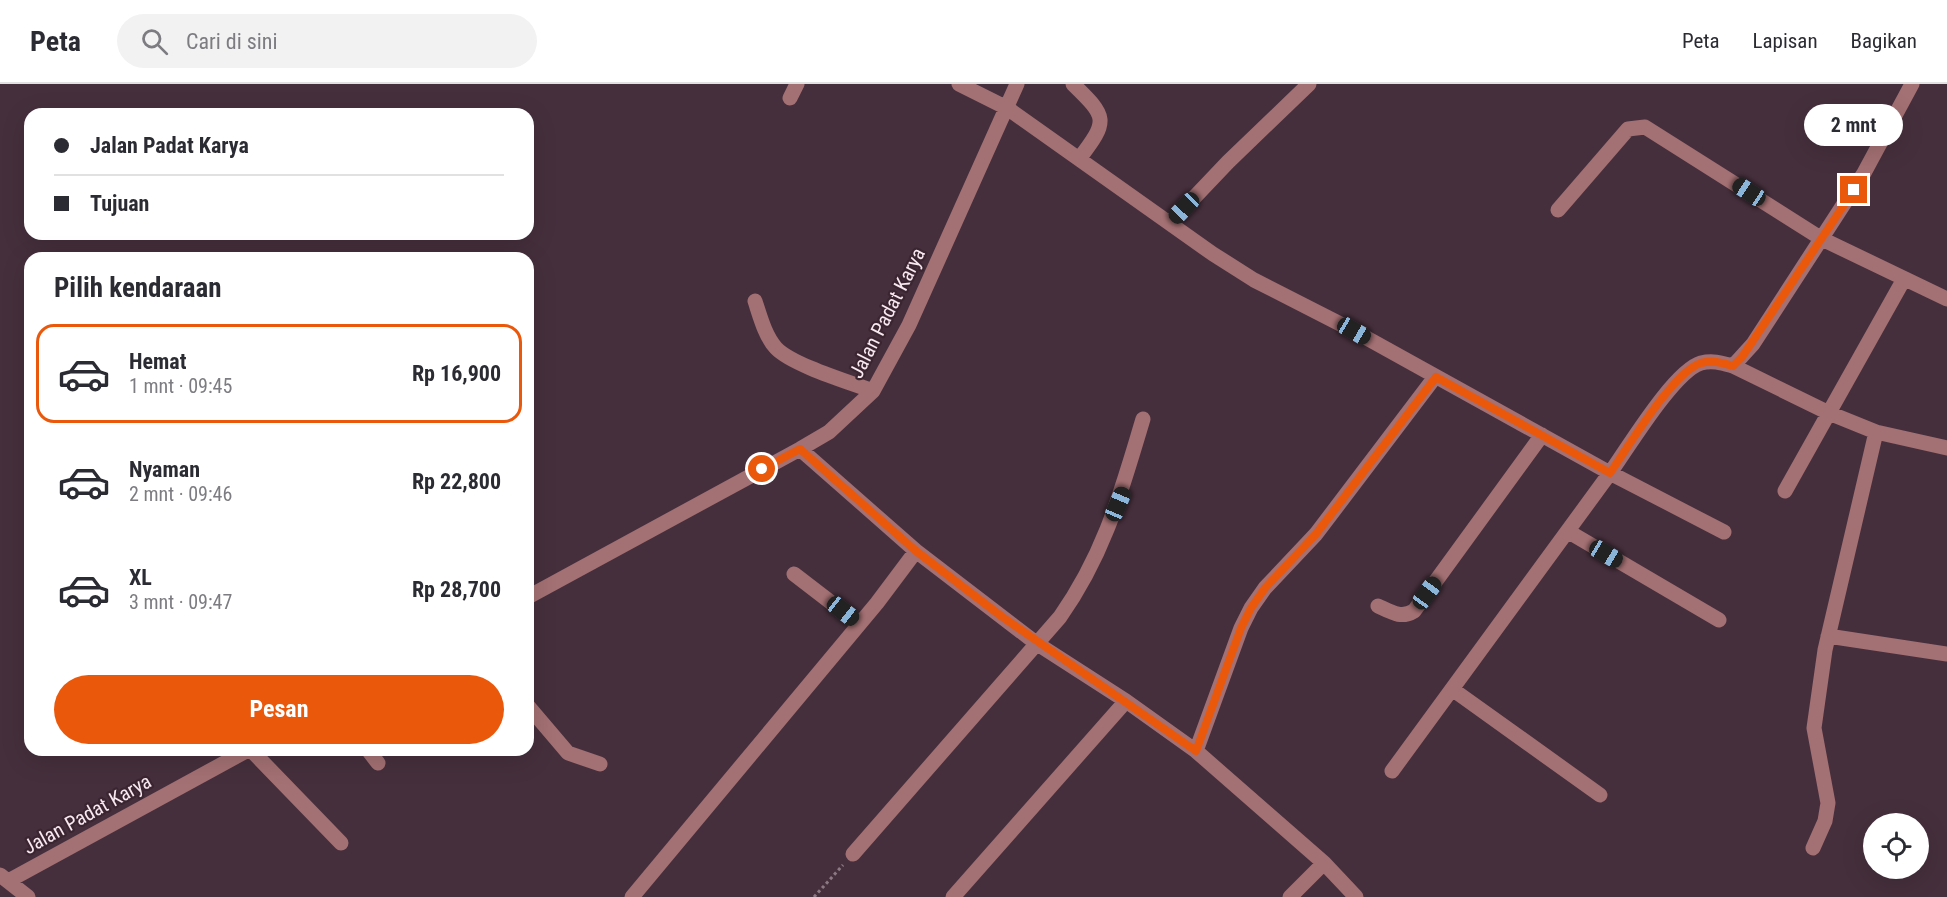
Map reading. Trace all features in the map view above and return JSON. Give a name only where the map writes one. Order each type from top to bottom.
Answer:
[{"type":"street","points":[[959,84],[1007,108],[1254,280],[1354,331],[1610,473],[1724,532]]},
{"type":"street","name":"Jalan Padat Karya","points":[[534,594],[829,432],[873,391],[909,325],[1017,84]]},
{"type":"street","points":[[1073,84],[1097,107],[1101,123],[1099,131],[1078,159]]},
{"type":"street","points":[[1170,223],[1228,162],[1309,84]]},
{"type":"street","points":[[1733,366],[1753,344],[1822,240],[1864,173],[1912,84]]},
{"type":"street","points":[[1558,210],[1628,129],[1645,127],[1822,240],[1947,299]]},
{"type":"street","points":[[1785,490],[1904,279]]},
{"type":"street","points":[[755,301],[770,340],[776,349],[808,366],[873,391]]},
{"type":"street","points":[[1392,771],[1569,532],[1673,385],[1688,370],[1700,363],[1715,361],[1733,366],[1829,413],[1876,432],[1947,448]]},
{"type":"street","points":[[1196,751],[1251,608],[1265,588],[1316,534],[1436,377]]},
{"type":"street","points":[[853,854],[1060,617],[1091,568],[1125,488],[1143,418]]},
{"type":"street","points":[[1813,848],[1825,821],[1828,803],[1814,728],[1828,636],[1876,432]]},
{"type":"street","points":[[1378,606],[1397,615],[1407,615],[1414,611],[1542,435]]},
{"type":"street","points":[[800,449],[916,551],[1036,643],[1126,701],[1196,751],[1324,863],[1356,897]]},
{"type":"street","points":[[1569,532],[1719,620]]},
{"type":"street","points":[[632,897],[859,624],[916,551]]},
{"type":"street","points":[[794,574],[859,624]]},
{"type":"street","points":[[1828,636],[1947,654]]},
{"type":"street","points":[[1452,689],[1600,795]]},
{"type":"street","points":[[953,897],[1126,701]]},
{"type":"street","points":[[534,713],[568,753],[600,764]]},
{"type":"street","name":"Jalan Padat Karya","points":[[5,878],[238,756]]},
{"type":"street","points":[[255,756],[341,843]]},
{"type":"street","points":[[373,756],[378,763]]},
{"type":"street","points":[[1290,897],[1324,863]]},
{"type":"street","points":[[5,878],[28,897]]},
{"type":"path","points":[[814,897],[853,854]]},
{"type":"route","points":[[762,469],[800,449],[916,551],[1036,643],[1126,701],[1196,751],[1241,628],[1251,608],[1265,588],[1316,534],[1436,377],[1610,473],[1673,385],[1688,370],[1700,363],[1715,361],[1733,366],[1742,357],[1753,344],[1854,190]]}]
